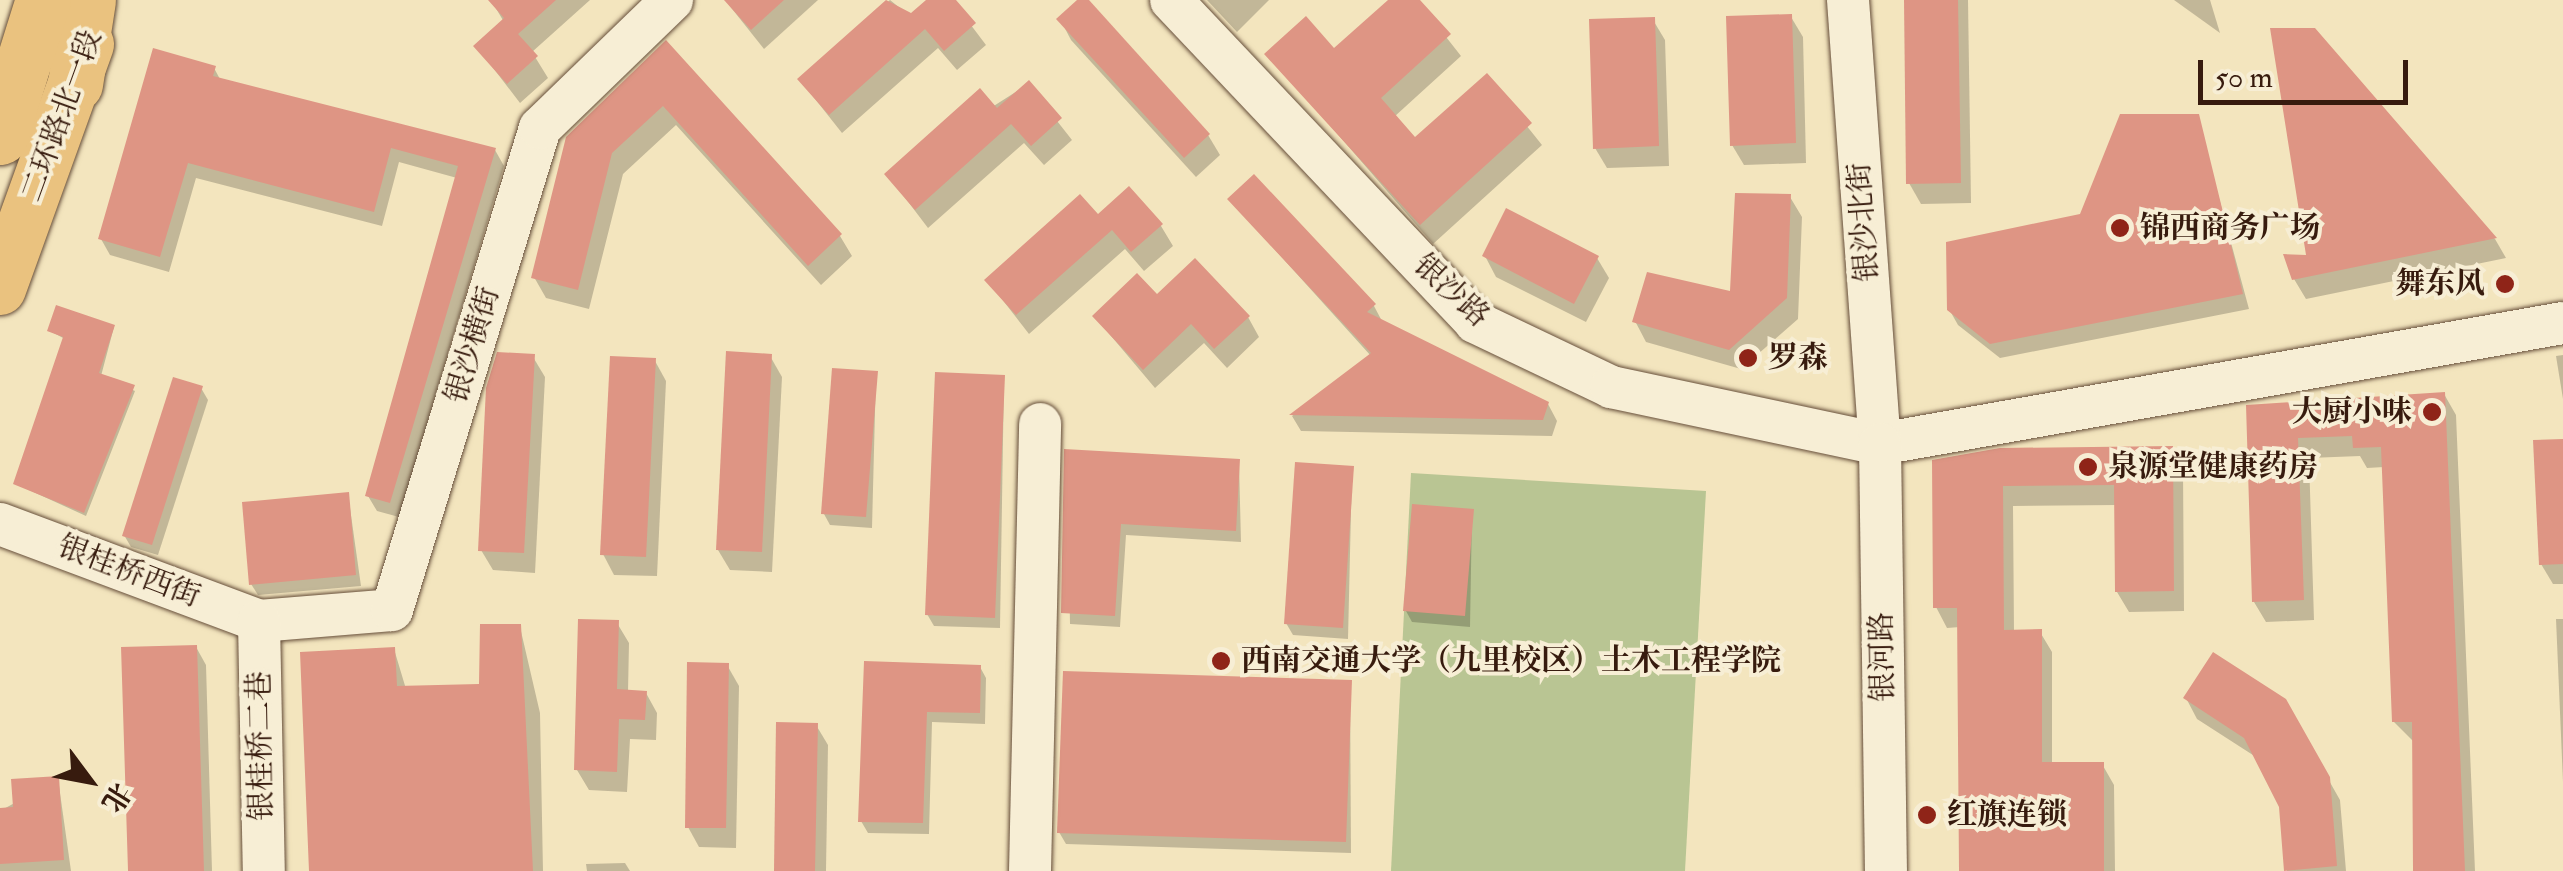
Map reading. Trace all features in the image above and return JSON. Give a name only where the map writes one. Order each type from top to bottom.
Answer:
[{"type":"highway","points":[[0,137],[43,0]]},
{"type":"highway","points":[[75,84],[88,0]]},
{"type":"main road","name":"二环路北一段","points":[[0,289],[103,0]]},
{"type":"street","name":"银沙横街","points":[[259,621],[392,610],[540,128],[672,0]]},
{"type":"street","name":"银沙路","points":[[1171,0],[1475,322],[1611,387],[1880,444]]},
{"type":"street","name":"银沙北街","points":[[1848,0],[1880,444]]},
{"type":"street","points":[[1880,444],[2563,322]]},
{"type":"street","points":[[1030,871],[1040,424]]},
{"type":"street","name":"银河路","points":[[1880,444],[1886,871]]},
{"type":"street","name":"银桂桥西街","points":[[0,524],[259,621]]},
{"type":"street","name":"银桂桥二巷","points":[[259,621],[264,871]]},
{"type":"green space","points":[[1411,473],[1706,491],[1685,871],[1391,871]]},
{"type":"building","points":[[488,0],[556,0],[518,34],[538,56],[507,84],[473,46],[504,18]]},
{"type":"building","points":[[724,0],[784,0],[751,30]]},
{"type":"building","points":[[886,0],[911,13],[926,0],[956,0],[976,23],[944,51],[925,29],[829,115],[797,79]]},
{"type":"building","points":[[1077,0],[1089,0],[1210,134],[1184,158],[1056,19]]},
{"type":"building","points":[[1388,0],[1420,0],[1451,34],[1381,98],[1415,137],[1487,73],[1532,123],[1420,225],[1264,54],[1306,16],[1334,48]]},
{"type":"building","points":[[1904,0],[1958,0],[1961,183],[1906,184]]},
{"type":"building","points":[[1792,14],[1796,143],[1730,146],[1726,16]]},
{"type":"building","points":[[1655,17],[1659,146],[1593,149],[1589,19]]},
{"type":"building","points":[[2270,28],[2315,28],[2497,238],[2292,280],[2283,254],[2306,255]]},
{"type":"building","points":[[666,40],[842,234],[808,266],[663,106],[612,153],[578,290],[531,278],[566,137]]},
{"type":"building","points":[[153,48],[216,66],[213,76],[496,148],[390,503],[365,496],[458,166],[391,148],[374,212],[188,163],[160,257],[98,239]]},
{"type":"building","points":[[1029,80],[1062,118],[1031,146],[1011,124],[915,210],[884,174],[980,88],[997,108]]},
{"type":"building","name":"锦西商务广场","points":[[2120,114],[2199,114],[2243,294],[1990,344],[1947,310],[1946,242],[2080,214]]},
{"type":"building","points":[[1254,174],[1376,304],[1367,312],[1549,402],[1543,420],[1289,415],[1371,353],[1227,199]]},
{"type":"building","points":[[1129,186],[1163,224],[1131,252],[1112,230],[1016,315],[984,280],[1080,194],[1098,214]]},
{"type":"building","points":[[1735,193],[1791,194],[1787,298],[1729,350],[1632,322],[1647,272],[1730,291]]},
{"type":"building","points":[[1506,208],[1599,256],[1574,304],[1482,256]]},
{"type":"building","points":[[1195,258],[1250,316],[1214,349],[1191,324],[1143,370],[1092,316],[1137,273],[1157,294]]},
{"type":"building","points":[[56,305],[115,325],[99,373],[135,385],[84,513],[13,484],[63,337],[47,331]]},
{"type":"building","points":[[726,351],[772,354],[762,552],[716,550]]},
{"type":"building","points":[[497,352],[535,354],[524,553],[478,551],[486,388]]},
{"type":"building","points":[[610,356],[656,358],[646,557],[600,555]]},
{"type":"building","points":[[832,368],[878,371],[866,517],[821,514]]},
{"type":"building","points":[[935,372],[1005,375],[995,618],[925,615]]},
{"type":"building","points":[[173,377],[203,386],[152,545],[122,536]]},
{"type":"building","points":[[2445,392],[2465,871],[2413,871],[2412,722],[2392,722],[2381,447],[2353,448],[2352,436],[2298,438],[2304,600],[2252,602],[2246,405]]},
{"type":"building","points":[[2563,439],[2563,564],[2539,565],[2533,440]]},
{"type":"building","points":[[2173,446],[2174,591],[2115,592],[2114,485],[2003,486],[2004,630],[2042,629],[2042,762],[2104,762],[2104,871],[1959,871],[1957,608],[1933,608],[1932,460],[2000,448]]},
{"type":"building","points":[[1064,449],[1240,459],[1236,531],[1121,524],[1115,616],[1061,613]]},
{"type":"building","points":[[1295,462],[1354,466],[1343,628],[1284,624]]},
{"type":"building","points":[[349,492],[356,575],[249,585],[242,502]]},
{"type":"building","points":[[1412,504],[1474,509],[1465,616],[1403,611]]},
{"type":"building","points":[[578,619],[619,620],[617,689],[647,691],[645,720],[619,719],[617,772],[574,770]]},
{"type":"building","points":[[480,624],[521,624],[533,871],[309,871],[300,652],[395,647],[397,686],[479,684]]},
{"type":"building","points":[[197,645],[204,871],[128,871],[121,647]]},
{"type":"building","points":[[2213,652],[2286,699],[2330,777],[2337,866],[2284,871],[2279,807],[2244,738],[2183,698]]},
{"type":"building","points":[[864,661],[981,665],[980,713],[927,712],[923,823],[858,822]]},
{"type":"building","points":[[687,662],[729,663],[726,828],[685,828]]},
{"type":"building","points":[[1063,671],[1352,680],[1346,842],[1057,833]]},
{"type":"building","points":[[776,722],[818,723],[815,871],[774,871]]},
{"type":"building","points":[[59,776],[64,860],[0,864],[0,808],[13,807],[11,779]]},
{"type":"place","name":"锦西商务广场","points":[[2120,228]]},
{"type":"place","name":"舞东风","points":[[2505,284]]},
{"type":"place","name":"罗森","points":[[1748,358]]},
{"type":"place","name":"大厨小味","points":[[2432,412]]},
{"type":"place","name":"泉源堂健康药房","points":[[2088,467]]},
{"type":"place","name":"西南交通大学（九里校区）土木工程学院","points":[[1221,661]]},
{"type":"place","name":"红旗连锁","points":[[1927,815]]}]
